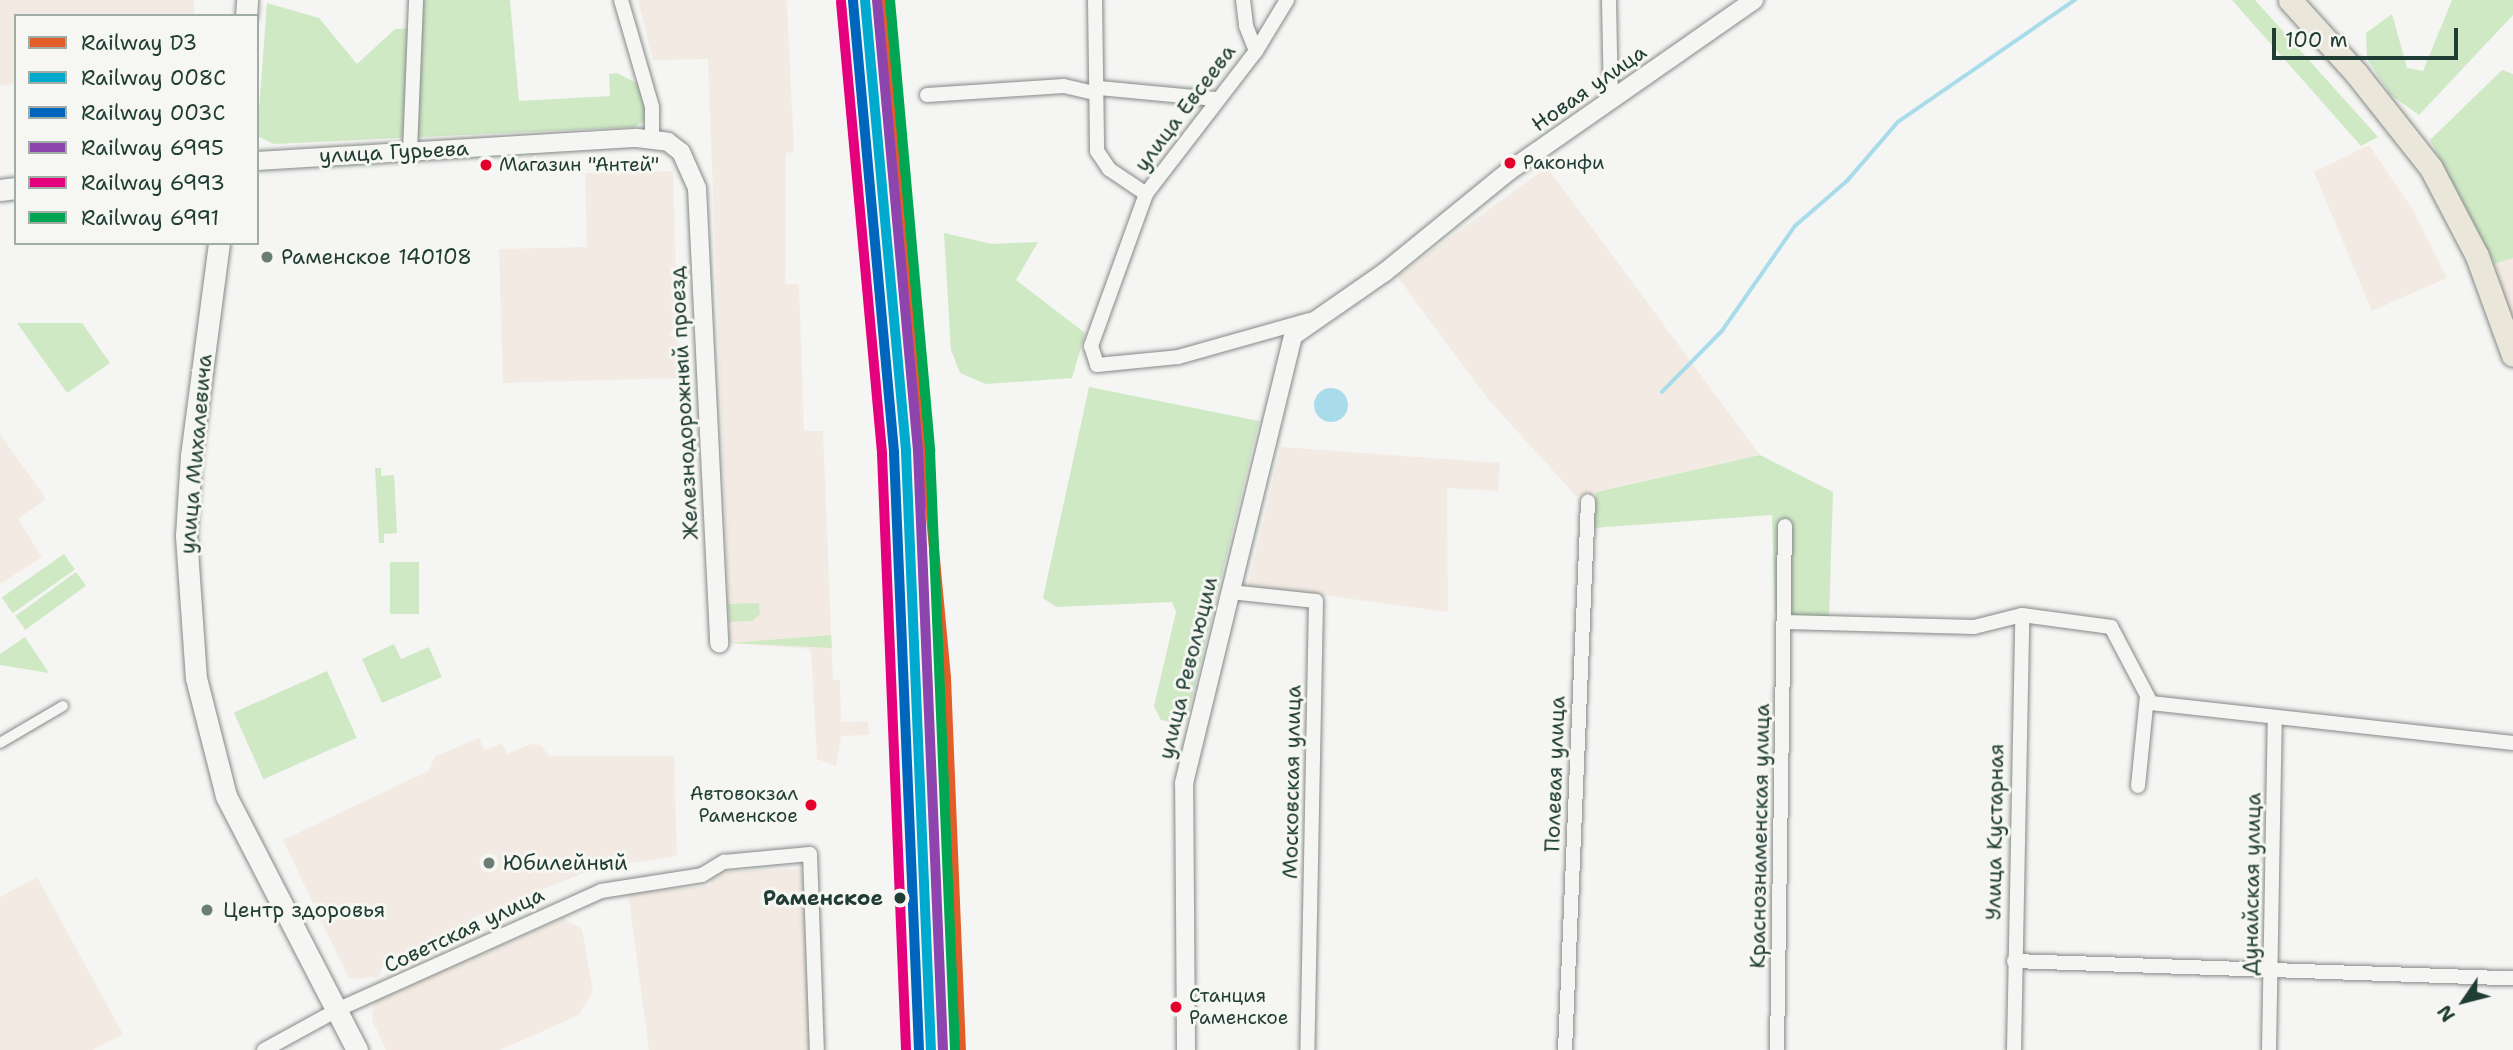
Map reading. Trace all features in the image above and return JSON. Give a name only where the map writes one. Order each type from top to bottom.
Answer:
[{"type":"main road","points":[[2290,0],[2356,73],[2431,169],[2482,267],[2513,355]]},
{"type":"main road","name":"улица Михалевича","points":[[219,245],[191,456],[186,544],[196,678],[226,796],[358,1050]]},
{"type":"street","points":[[410,151],[416,0]]},
{"type":"street","points":[[621,0],[652,107],[652,139]]},
{"type":"street","points":[[1095,0],[1100,88],[1098,156],[1109,169],[1146,194]]},
{"type":"street","points":[[1243,0],[1245,26],[1256,51]]},
{"type":"street","name":"улица Евсеева","points":[[1287,0],[1256,51],[1215,99],[1146,194],[1091,346],[1097,365],[1178,358],[1318,317]]},
{"type":"street","points":[[1609,0],[1611,100]]},
{"type":"street","name":"Новая улица","points":[[1318,317],[1385,272],[1509,171],[1754,0]]},
{"type":"street","points":[[927,94],[1065,86],[1095,93],[1100,88]]},
{"type":"street","points":[[1100,88],[1215,99]]},
{"type":"street","name":"улица Гурьева","points":[[259,160],[652,139]]},
{"type":"street","name":"Железнодорожный проезд","points":[[652,139],[675,147],[689,163],[696,188],[719,643]]},
{"type":"street","name":"улица Революции","points":[[1186,1050],[1182,802],[1189,757],[1289,342],[1318,317]]},
{"type":"street","name":"Полевая улица","points":[[1565,1050],[1588,501]]},
{"type":"street","name":"Краснознаменская улица","points":[[1777,1050],[1785,526]]},
{"type":"street","name":"Московская улица","points":[[1230,592],[1316,601],[1307,1050]]},
{"type":"street","points":[[1784,622],[1974,626],[2022,615],[2111,627],[2151,703],[2513,743]]},
{"type":"street","name":"Улица Кустарная","points":[[2014,1050],[2022,615]]},
{"type":"street","points":[[2138,786],[2147,696]]},
{"type":"street","points":[[0,743],[63,706]]},
{"type":"street","name":"Дунайская улица","points":[[2269,1050],[2275,718]]},
{"type":"street","name":"Советская улица","points":[[264,1050],[339,1009],[592,895],[658,879],[702,875],[727,861],[810,855],[817,1050]]},
{"type":"street","points":[[2014,961],[2271,967],[2513,978]]},
{"type":"shaded area","points":[[0,0],[194,0],[194,14],[14,14],[14,84],[0,86]]},
{"type":"shaded area","points":[[638,0],[787,0],[794,152],[786,153],[785,284],[799,284],[804,431],[823,431],[833,680],[840,680],[841,722],[868,721],[869,735],[841,736],[836,766],[817,759],[811,649],[730,643],[708,59],[653,60]]},
{"type":"shaded area","points":[[2369,145],[2413,210],[2447,278],[2372,311],[2314,172]]},
{"type":"shaded area","points":[[1547,167],[1760,455],[1576,496],[1487,398],[1397,276]]},
{"type":"shaded area","points":[[673,171],[679,378],[503,383],[499,249],[587,247],[585,173]]},
{"type":"shaded area","points":[[2513,258],[2513,322],[2495,264]]},
{"type":"shaded area","points":[[0,434],[46,499],[18,519],[42,557],[0,584]]},
{"type":"shaded area","points":[[1281,447],[1500,463],[1498,491],[1447,488],[1448,612],[1248,585]]},
{"type":"shaded area","points":[[479,738],[485,750],[502,743],[507,754],[531,744],[541,745],[549,756],[674,756],[677,856],[593,869],[473,918],[470,925],[383,965],[379,977],[349,979],[283,840],[430,770],[434,757]]},
{"type":"shaded area","points":[[802,869],[811,1050],[649,1050],[628,893],[710,886],[714,872]]},
{"type":"shaded area","points":[[37,877],[123,1034],[93,1050],[0,1050],[0,897]]},
{"type":"shaded area","points":[[563,918],[582,929],[593,992],[579,1015],[500,1050],[386,1050],[372,1020],[374,1001]]},
{"type":"green space","points":[[416,0],[510,0],[519,101],[610,96],[609,74],[617,73],[638,84],[647,110],[646,120],[634,127],[274,144],[259,137],[267,3],[319,18],[357,64],[395,29],[415,28]]},
{"type":"green space","points":[[2232,0],[2255,0],[2378,137],[2361,146]]},
{"type":"green space","points":[[2452,0],[2513,0],[2513,15],[2419,115],[2391,95],[2367,59],[2366,33],[2392,14],[2407,68],[2423,71]]},
{"type":"green space","points":[[2502,70],[2513,74],[2513,258],[2495,264],[2430,140]]},
{"type":"green space","points":[[944,233],[992,244],[1038,242],[1016,280],[1085,333],[1072,378],[986,384],[960,373],[951,350]]},
{"type":"green space","points":[[17,323],[82,323],[110,363],[67,393]]},
{"type":"green space","points":[[1089,387],[1259,421],[1188,714],[1179,724],[1161,720],[1154,706],[1176,612],[1172,602],[1056,607],[1043,598]]},
{"type":"green space","points":[[1760,455],[1833,492],[1829,620],[1775,613],[1772,515],[1593,528],[1596,492]]},
{"type":"green space","points":[[375,468],[381,468],[381,476],[394,475],[397,533],[384,534],[384,543],[379,543]]},
{"type":"green space","points":[[64,554],[75,570],[13,613],[2,598]]},
{"type":"green space","points":[[390,562],[419,562],[419,614],[390,614]]},
{"type":"green space","points":[[76,572],[86,586],[25,630],[15,616]]},
{"type":"green space","points":[[759,603],[760,614],[752,621],[729,622],[728,604]]},
{"type":"green space","points":[[831,635],[832,648],[730,643]]},
{"type":"green space","points":[[25,637],[49,673],[0,665],[0,654]]},
{"type":"green space","points":[[394,644],[401,659],[429,647],[442,677],[382,703],[362,659]]},
{"type":"green space","points":[[327,671],[357,738],[264,779],[234,712]]},
{"type":"water","points":[[1331,388],[1343,393],[1348,405],[1343,417],[1331,422],[1319,417],[1314,405],[1319,393]]},
{"type":"waterway","points":[[1662,392],[1722,331],[1795,226],[1847,181],[1898,122],[2075,0]]},
{"type":"rail line","name":"008С","points":[[865,0],[906,452],[931,1050]]},
{"type":"rail line","name":"6995","points":[[877,0],[918,451],[943,1049]]},
{"type":"rail line","name":"D3","points":[[883,0],[946,678],[961,1050]]},
{"type":"rail line","name":"6991","points":[[890,0],[930,451],[955,1049]]},
{"type":"rail line","name":"003С","points":[[853,1],[894,453],[919,1050]]},
{"type":"rail line","name":"6993","points":[[841,2],[882,454],[906,1050]]},
{"type":"place","name":"Раконфи","points":[[1510,163]]},
{"type":"place","name":"Магазин \"Антей\"","points":[[486,165]]},
{"type":"place","name":"Раменское 140108","points":[[267,257]]},
{"type":"place","name":"Автовокзал Раменское","points":[[811,805]]},
{"type":"place","name":"Юбилейный","points":[[489,863]]},
{"type":"place","name":"Раменское","points":[[900,898]]},
{"type":"place","name":"Центр здоровья","points":[[207,910]]},
{"type":"place","name":"Станция Раменское","points":[[1176,1007]]}]
